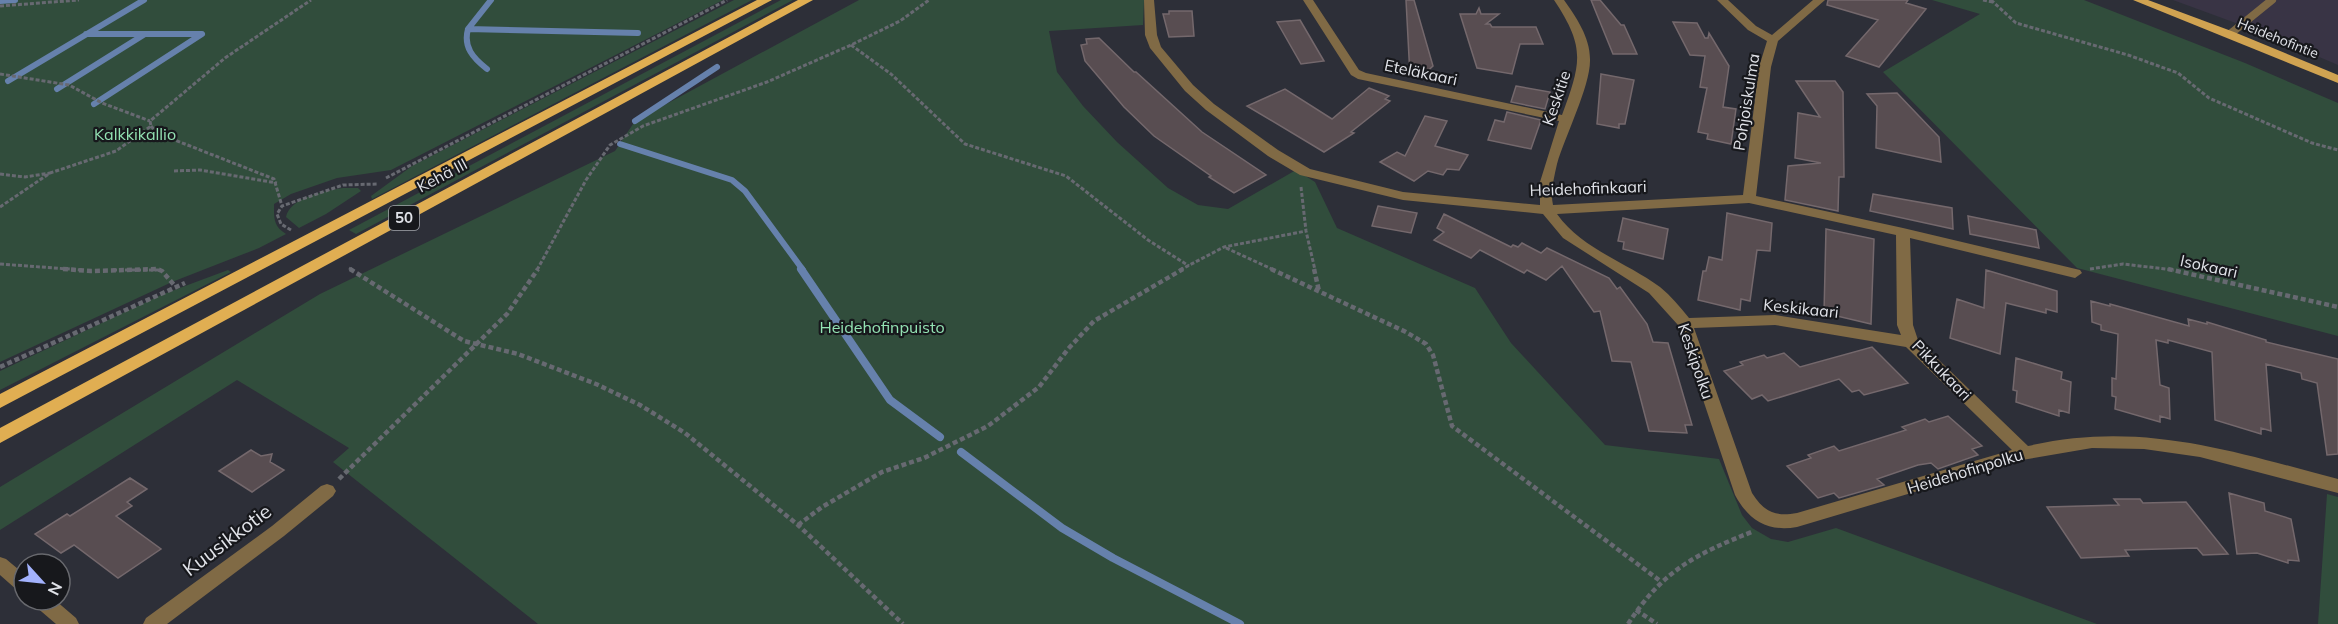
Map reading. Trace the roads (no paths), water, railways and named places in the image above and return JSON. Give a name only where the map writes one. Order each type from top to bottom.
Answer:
[{"type":"highway","name":"Kehä III","points":[[0,402],[766,0]]},
{"type":"highway","name":"Kehä III","points":[[0,436],[807,0]]},
{"type":"main road","name":"Heidehofintie","points":[[2139,0],[2230,34],[2338,79]]},
{"type":"street","name":"Heidehofinkaari","points":[[1149,0],[1151,35],[1156,48],[1189,88],[1209,108],[1273,153],[1305,172],[1374,191],[1403,196],[1547,210],[1749,199],[1903,232],[2075,273]]},
{"type":"street","name":"Eteläkaari","points":[[1308,0],[1355,72],[1362,76],[1565,119]]},
{"type":"street","name":"Keskitie","points":[[1547,210],[1543,194],[1565,119],[1584,67],[1584,55],[1574,25],[1558,0]]},
{"type":"street","name":"Pohjoiskulma","points":[[1722,0],[1752,28],[1773,40],[1765,67],[1749,199]]},
{"type":"street","points":[[1773,40],[1820,0]]},
{"type":"street","name":"Keskipolku","points":[[1547,210],[1562,229],[1667,300],[1685,323],[1744,495],[1752,509],[1773,523]]},
{"type":"street","name":"Pikkukaari","points":[[1903,232],[1905,325],[1911,342],[2024,452]]},
{"type":"street","name":"Keskikaari","points":[[1685,323],[1775,320],[1911,342]]},
{"type":"street","name":"Heidehofinpolku","points":[[1773,523],[1794,521],[1896,493],[2024,452],[2114,441],[2158,443],[2232,458],[2338,486]]},
{"type":"street","name":"Kuusikkotie","points":[[153,624],[278,531],[327,491]]},
{"type":"street","points":[[0,564],[12,574]]},
{"type":"street","points":[[56,612],[69,624]]},
{"type":"lane","points":[[2230,34],[2272,0]]},
{"type":"waterway","points":[[0,1],[15,0]]},
{"type":"waterway","points":[[87,34],[144,0]]},
{"type":"waterway","points":[[468,29],[491,0]]},
{"type":"waterway","points":[[468,29],[638,33]]},
{"type":"waterway","points":[[468,29],[467,41],[470,52],[487,69]]},
{"type":"waterway","points":[[8,81],[87,34]]},
{"type":"waterway","points":[[87,34],[145,34]]},
{"type":"waterway","points":[[57,89],[145,34]]},
{"type":"waterway","points":[[94,104],[202,34],[145,34]]},
{"type":"waterway","points":[[635,121],[717,67]]},
{"type":"waterway","points":[[620,144],[732,180],[745,191],[803,270]]},
{"type":"waterway","points":[[801,269],[890,400],[940,437]]},
{"type":"waterway","points":[[961,452],[1062,528],[1113,558],[1240,624]]},
{"type":"park label","name":"Kalkkikallio","points":[[135,134]]},
{"type":"park label","name":"Heidehofinpuisto","points":[[882,327]]}]
